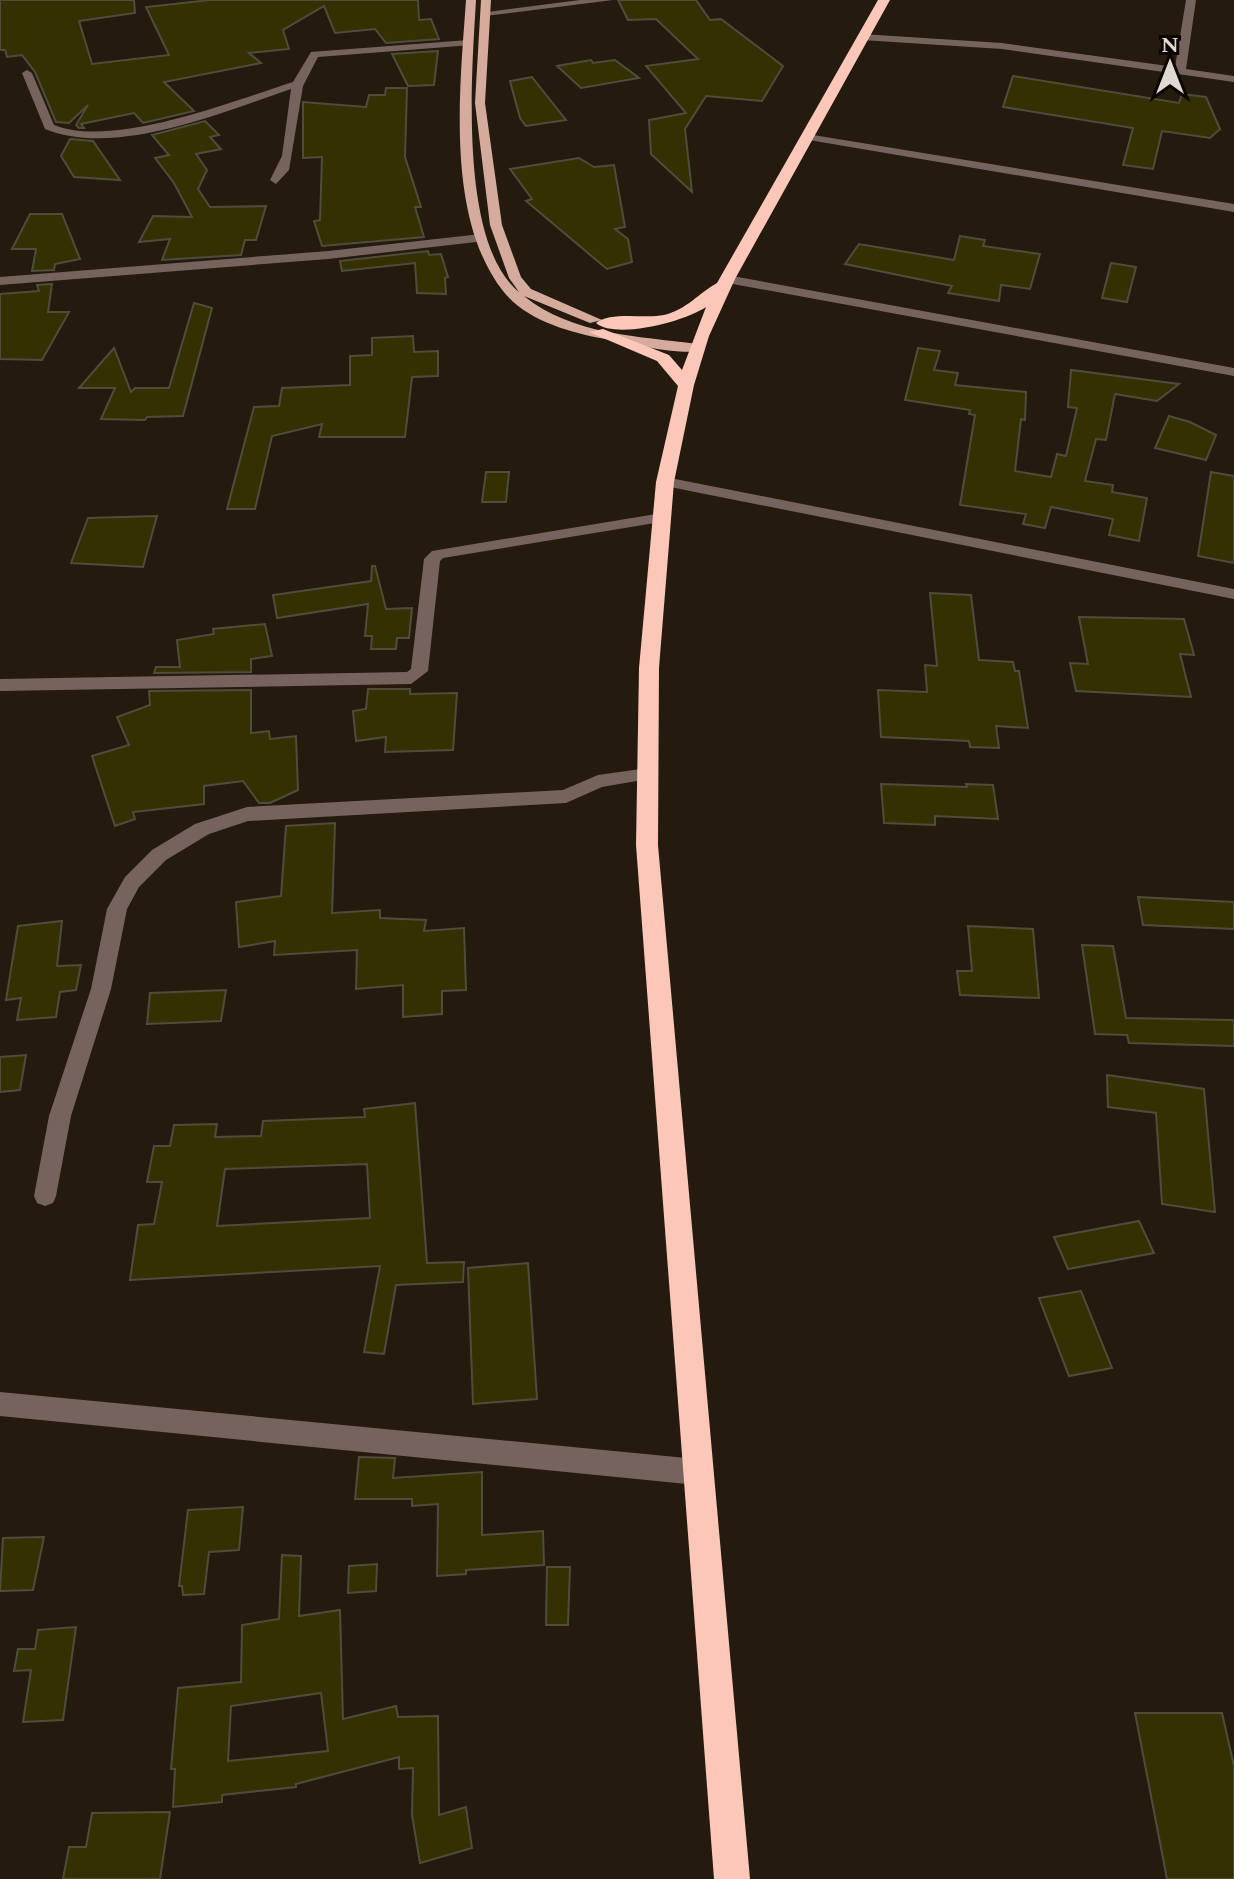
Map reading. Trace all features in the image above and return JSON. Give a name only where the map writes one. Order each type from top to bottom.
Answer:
[{"type":"highway","points":[[732,1879],[647,845],[649,668],[665,482],[686,385],[699,342],[727,279],[884,0]]},
{"type":"highway","points":[[601,327],[682,317],[704,303],[727,279]]},
{"type":"highway","points":[[601,327],[663,358],[686,385]]},
{"type":"main road","points":[[471,0],[464,98],[469,167],[481,238],[493,270],[516,300],[563,324],[699,342]]},
{"type":"main road","points":[[486,6],[480,103],[496,225],[515,278],[526,292],[601,327]]},
{"type":"street","points":[[486,6],[608,0]]},
{"type":"street","points":[[1180,72],[1191,0]]},
{"type":"street","points":[[866,31],[1234,79]]},
{"type":"street","points":[[276,180],[285,172],[289,118],[306,65],[319,53],[468,43]]},
{"type":"street","points":[[27,73],[49,127],[56,133],[80,138],[123,134],[300,83]]},
{"type":"street","points":[[807,137],[1234,208]]},
{"type":"street","points":[[0,281],[328,255],[481,238]]},
{"type":"street","points":[[727,279],[1234,372]]},
{"type":"street","points":[[665,482],[1234,594]]},
{"type":"street","points":[[0,685],[411,678],[419,671],[432,559],[438,554],[662,518]]},
{"type":"street","points":[[45,1196],[60,1116],[101,989],[117,909],[132,882],[159,855],[202,829],[247,814],[566,796],[610,778],[648,774]]},
{"type":"street","points":[[0,1404],[697,1472]]},
{"type":"building","points":[[0,0],[134,0],[135,13],[79,21],[92,64],[169,55],[146,7],[210,0],[418,0],[419,20],[431,19],[439,39],[386,43],[375,29],[335,33],[324,6],[283,30],[289,49],[249,53],[261,63],[164,82],[194,111],[143,123],[134,113],[81,124],[84,128],[79,128],[76,125],[88,105],[69,123],[56,122],[35,72],[22,55],[7,57],[5,50],[0,50]]},
{"type":"building","points":[[618,0],[696,0],[710,20],[721,19],[783,66],[762,101],[706,96],[685,129],[692,192],[651,154],[649,120],[686,113],[646,66],[698,59],[656,19],[628,20]]},
{"type":"building","points":[[438,51],[434,85],[408,86],[392,54]]},
{"type":"building","points":[[591,60],[593,63],[615,60],[639,78],[581,88],[557,66]]},
{"type":"building","points":[[1013,76],[1179,103],[1182,94],[1206,97],[1220,129],[1210,138],[1162,131],[1153,169],[1123,165],[1133,128],[1003,107]]},
{"type":"building","points":[[532,77],[566,120],[526,126],[520,118],[510,81]]},
{"type":"building","points":[[386,88],[407,88],[405,157],[421,207],[415,207],[424,237],[322,246],[314,221],[320,220],[322,157],[303,158],[303,102],[366,107],[369,95],[385,95]]},
{"type":"building","points":[[205,121],[219,135],[210,137],[221,149],[196,154],[207,170],[198,189],[210,207],[266,206],[256,240],[245,240],[241,255],[162,260],[170,239],[139,242],[153,216],[192,217],[174,183],[155,158],[169,155],[152,135]]},
{"type":"building","points":[[70,139],[93,141],[120,180],[74,177],[61,156]]},
{"type":"building","points":[[579,158],[594,167],[614,165],[625,227],[615,229],[628,239],[632,262],[607,269],[526,201],[532,199],[510,169]]},
{"type":"building","points":[[30,214],[62,214],[80,259],[55,264],[54,270],[32,271],[36,249],[12,249]]},
{"type":"building","points":[[960,236],[985,240],[983,246],[1040,254],[1030,289],[1001,285],[999,301],[948,293],[952,286],[845,264],[859,244],[954,260]]},
{"type":"building","points":[[428,251],[429,255],[441,254],[448,277],[445,278],[446,294],[417,293],[415,263],[342,271],[340,261]]},
{"type":"building","points":[[1111,263],[1136,267],[1127,302],[1102,298]]},
{"type":"building","points":[[52,284],[48,312],[69,312],[42,360],[0,359],[0,294],[39,291],[37,285]]},
{"type":"building","points":[[194,303],[212,308],[183,416],[147,417],[145,420],[101,419],[115,388],[79,388],[114,348],[131,392],[135,388],[169,388]]},
{"type":"building","points":[[413,336],[414,352],[438,351],[438,376],[412,377],[405,437],[319,437],[322,424],[272,436],[255,509],[227,509],[254,407],[279,406],[282,388],[350,385],[350,356],[372,355],[372,338]]},
{"type":"building","points":[[918,348],[940,351],[934,370],[958,373],[955,385],[1026,392],[1025,420],[1021,419],[1015,471],[1051,477],[1057,454],[1066,456],[1077,408],[1068,407],[1071,370],[1179,384],[1157,401],[1115,394],[1106,440],[1096,439],[1085,481],[1113,485],[1112,492],[1147,498],[1139,541],[1109,535],[1113,519],[1051,507],[1045,528],[1023,524],[1026,514],[960,505],[975,415],[969,414],[970,410],[905,400]]},
{"type":"building","points":[[1169,416],[1216,435],[1206,460],[1155,448]]},
{"type":"building","points":[[486,472],[509,472],[506,502],[482,502]]},
{"type":"building","points":[[1211,472],[1234,476],[1234,563],[1198,556]]},
{"type":"building","points":[[157,516],[143,567],[71,563],[88,518]]},
{"type":"building","points":[[372,566],[375,566],[386,609],[412,608],[409,638],[397,638],[396,649],[371,649],[372,636],[365,636],[368,604],[277,618],[273,595],[371,581]]},
{"type":"building","points":[[930,593],[971,595],[979,660],[1013,662],[1015,671],[1019,671],[1028,728],[996,726],[999,748],[970,747],[969,741],[881,737],[878,690],[927,692],[925,665],[937,666]]},
{"type":"building","points":[[1079,617],[1184,619],[1194,655],[1180,654],[1191,697],[1076,691],[1070,663],[1088,664]]},
{"type":"building","points":[[265,624],[272,656],[251,659],[251,672],[154,673],[156,667],[180,667],[177,640],[214,634],[213,629]]},
{"type":"building","points":[[368,689],[410,689],[410,694],[457,693],[453,750],[385,752],[386,737],[356,741],[353,711],[366,709]]},
{"type":"building","points":[[251,690],[251,733],[269,731],[270,739],[296,736],[298,790],[270,803],[259,803],[243,781],[204,786],[204,804],[133,812],[135,819],[115,826],[92,756],[129,745],[117,717],[150,705],[149,691]]},
{"type":"building","points":[[881,784],[993,785],[998,819],[935,816],[935,825],[884,823]]},
{"type":"building","points":[[335,823],[332,913],[380,910],[380,918],[426,920],[424,931],[464,928],[466,990],[442,991],[442,1014],[403,1017],[403,985],[356,989],[357,950],[274,955],[275,941],[239,947],[236,902],[281,896],[286,826]]},
{"type":"building","points":[[1138,897],[1234,902],[1234,929],[1143,925]]},
{"type":"building","points":[[62,921],[57,966],[81,965],[76,990],[60,992],[56,1017],[17,1020],[21,998],[6,1000],[18,926]]},
{"type":"building","points":[[968,926],[1033,929],[1039,998],[960,995],[957,971],[972,971]]},
{"type":"building","points":[[1082,945],[1113,946],[1126,1018],[1234,1020],[1234,1046],[1129,1043],[1127,1035],[1095,1034]]},
{"type":"building","points":[[226,990],[221,1021],[147,1024],[150,993]]},
{"type":"building","points":[[26,1055],[20,1090],[0,1092],[0,1057]]},
{"type":"building","points":[[1107,1075],[1204,1089],[1215,1212],[1162,1204],[1156,1113],[1108,1107]]},
{"type":"building","points":[[415,1103],[427,1263],[464,1262],[463,1282],[396,1285],[384,1354],[364,1352],[380,1266],[130,1280],[138,1225],[154,1224],[162,1182],[147,1182],[154,1146],[170,1146],[174,1125],[217,1124],[215,1137],[261,1136],[263,1121],[365,1117],[364,1109]],"holes":[[[367,1164],[370,1218],[217,1226],[225,1169]]]},
{"type":"building","points":[[1139,1221],[1154,1253],[1068,1269],[1054,1237]]},
{"type":"building","points":[[528,1263],[537,1399],[473,1404],[468,1268]]},
{"type":"building","points":[[1081,1291],[1112,1368],[1069,1376],[1039,1298]]},
{"type":"building","points":[[359,1457],[395,1458],[393,1478],[482,1472],[482,1535],[543,1531],[544,1565],[466,1570],[466,1574],[437,1576],[438,1504],[412,1506],[412,1499],[355,1499]]},
{"type":"building","points":[[243,1507],[239,1550],[209,1552],[204,1594],[183,1595],[182,1586],[179,1586],[188,1510]]},
{"type":"building","points":[[44,1537],[33,1590],[0,1591],[3,1538]]},
{"type":"building","points":[[282,1555],[301,1556],[299,1616],[340,1610],[343,1719],[396,1706],[398,1717],[438,1716],[439,1815],[466,1807],[472,1848],[420,1863],[412,1815],[413,1768],[399,1769],[399,1757],[296,1784],[296,1787],[222,1795],[222,1802],[173,1807],[175,1769],[171,1769],[178,1688],[241,1682],[242,1625],[279,1619]],"holes":[[[321,1693],[328,1751],[228,1761],[231,1706]]]},
{"type":"building","points":[[377,1564],[376,1591],[348,1593],[349,1566]]},
{"type":"building","points":[[547,1567],[570,1567],[568,1625],[546,1625]]},
{"type":"building","points":[[76,1627],[63,1720],[23,1722],[31,1670],[14,1671],[18,1649],[35,1649],[38,1630]]},
{"type":"building","points":[[1135,1713],[1222,1713],[1234,1766],[1234,1879],[1167,1879]]},
{"type":"building","points":[[170,1812],[160,1879],[63,1879],[69,1847],[86,1847],[92,1813]]}]
